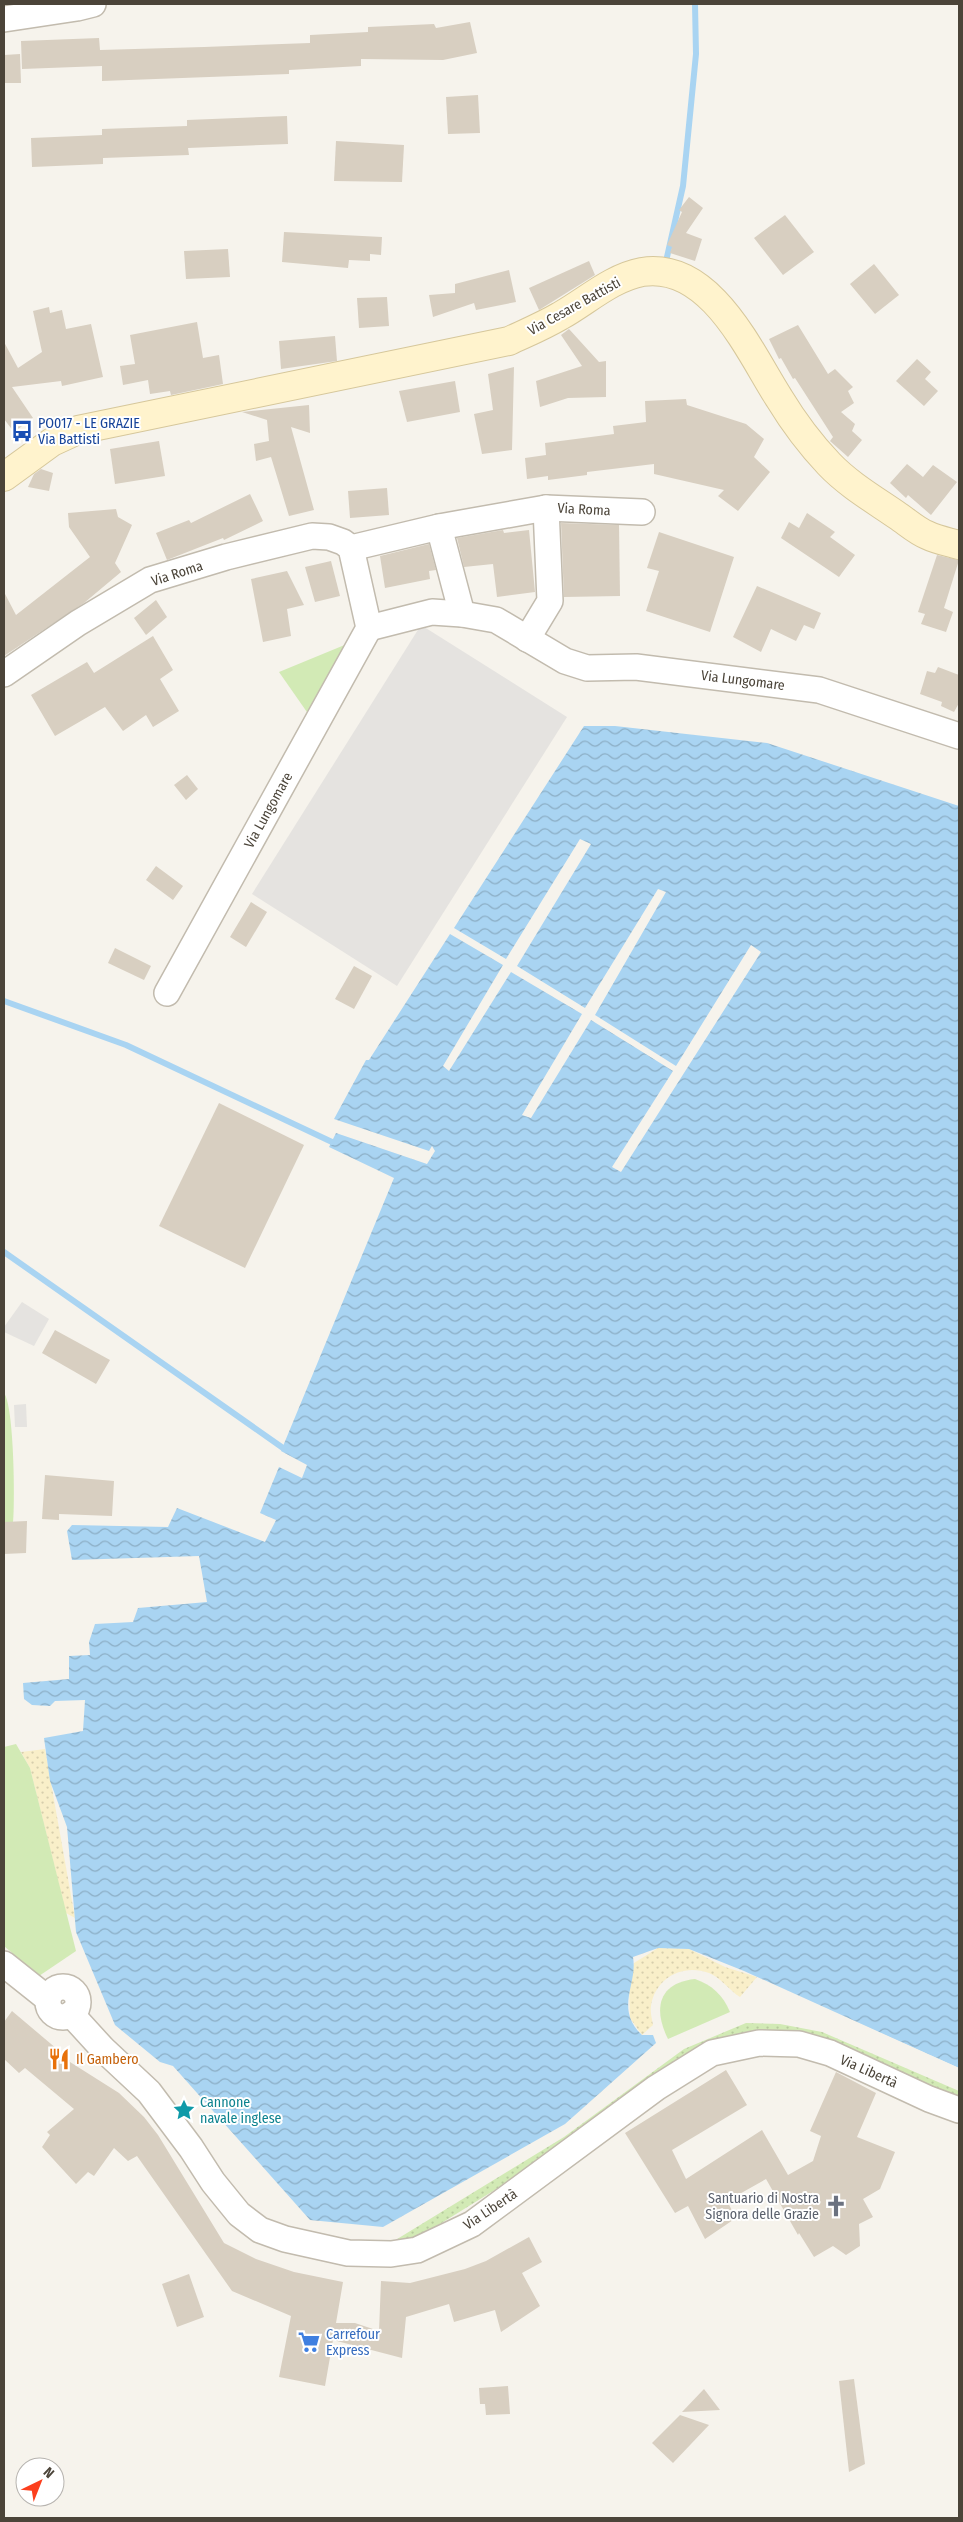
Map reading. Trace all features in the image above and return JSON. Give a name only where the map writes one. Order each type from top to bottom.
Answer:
[{"type":"main road","name":"Via Cesare Battisti","points":[[4,476],[52,442],[78,430],[509,341],[559,317],[619,279],[644,272],[667,274],[686,280],[706,293],[738,327],[783,405],[801,432],[829,464],[865,494],[926,535],[959,545]]},
{"type":"street","points":[[4,19],[92,4]]},
{"type":"street","points":[[527,640],[550,600],[546,508]]},
{"type":"street","name":"Via Roma","points":[[4,674],[78,623],[150,580],[226,557],[312,536],[329,537],[347,545],[546,508],[642,512]]},
{"type":"street","points":[[440,527],[462,614]]},
{"type":"street","points":[[347,545],[369,628]]},
{"type":"street","name":"Via Lungomare","points":[[167,993],[369,628],[432,612],[462,614],[496,620],[565,661],[587,668],[636,667],[819,690],[959,736]]},
{"type":"street","name":"Via Libertà","points":[[4,1964],[48,1999],[50,2009],[56,2016],[66,2017],[71,2014],[103,2049],[149,2092],[191,2148],[212,2182],[239,2214],[260,2230],[285,2239],[348,2253],[391,2254],[417,2250],[472,2224],[656,2088],[712,2053],[759,2042],[799,2044],[830,2053],[929,2099],[959,2110]]},
{"type":"green space","points":[[347,644],[309,715],[279,672]]},
{"type":"green space","points":[[4,1393],[12,1434],[14,1475],[13,1522],[4,1522]]},
{"type":"green space","points":[[16,1744],[30,1768],[76,1951],[39,1976],[4,1946],[4,1747]]},
{"type":"green space","points":[[695,1979],[707,1984],[716,1991],[730,2012],[668,2039],[661,2018],[660,2008],[662,1999],[673,1986],[683,1981]]},
{"type":"green space","points":[[746,2023],[780,2024],[822,2032],[959,2091],[959,2108],[758,2039],[569,2144],[411,2242],[389,2244],[564,2137],[684,2049]]},
{"type":"sand","points":[[45,1749],[75,1918],[66,1913],[30,1768],[21,1752]]},
{"type":"sand","points":[[658,1948],[689,1949],[725,1967],[757,1977],[740,1997],[709,1973],[690,1970],[672,1975],[658,1988],[654,1996],[651,2008],[653,2025],[642,2035],[630,2018],[629,1984],[634,1963]]},
{"type":"shaded area","points":[[421,625],[567,717],[397,986],[252,894]]},
{"type":"shaded area","points":[[22,1302],[49,1319],[34,1346],[4,1332],[4,1327]]},
{"type":"shaded area","points":[[26,1404],[27,1427],[15,1427],[14,1405]]},
{"type":"water","points":[[584,726],[615,726],[767,743],[959,806],[959,2068],[744,1971],[689,1949],[658,1948],[633,1957],[633,1977],[628,2006],[629,2015],[634,2025],[642,2035],[653,2035],[656,2043],[565,2124],[383,2227],[310,2220],[173,2066],[160,2062],[115,2025],[76,1932],[67,1827],[50,1781],[44,1738],[83,1731],[85,1700],[55,1701],[50,1706],[32,1705],[24,1699],[23,1683],[69,1679],[69,1656],[90,1655],[89,1642],[95,1624],[133,1622],[138,1608],[207,1602],[199,1556],[72,1560],[67,1531],[72,1525],[168,1527],[177,1508],[265,1542],[276,1520],[260,1513],[279,1467],[302,1478],[307,1465],[281,1451],[394,1178],[329,1147],[336,1133],[427,1164],[435,1151],[432,1146],[429,1151],[334,1119],[366,1060],[369,1060],[450,934],[503,965],[443,1066],[449,1071],[511,972],[582,1014],[522,1115],[531,1118],[591,1020],[673,1071],[612,1167],[621,1172],[761,952],[751,945],[676,1066],[595,1015],[666,892],[658,889],[585,1008],[517,966],[591,844],[580,839],[506,959],[454,928]]},
{"type":"pier","points":[[842,2016],[959,2068],[959,2071],[841,2018]]},
{"type":"building","points":[[470,22],[477,53],[443,60],[361,59],[361,66],[289,70],[289,74],[102,81],[102,66],[22,69],[21,41],[99,38],[100,50],[310,43],[310,35],[368,32],[368,27],[434,24],[436,28]]},
{"type":"building","points":[[20,54],[21,83],[4,83],[4,55]]},
{"type":"building","points":[[478,95],[480,133],[448,134],[446,97]]},
{"type":"building","points":[[287,116],[288,144],[188,148],[189,155],[103,158],[103,164],[32,167],[31,138],[102,135],[102,129],[187,126],[187,120]]},
{"type":"building","points":[[336,141],[404,145],[402,182],[334,181]]},
{"type":"building","points":[[689,197],[703,208],[686,233],[702,239],[695,261],[670,253],[672,247],[667,245],[682,212],[679,210]]},
{"type":"building","points":[[785,215],[814,252],[783,275],[754,238]]},
{"type":"building","points":[[284,232],[382,237],[381,255],[370,254],[370,261],[349,260],[348,268],[282,262]]},
{"type":"building","points":[[228,249],[230,277],[186,279],[184,251]]},
{"type":"building","points":[[589,261],[595,275],[539,310],[529,288]]},
{"type":"building","points":[[874,264],[899,295],[875,314],[850,284]]},
{"type":"building","points":[[509,270],[516,302],[476,310],[474,303],[433,317],[429,295],[455,293],[455,284]]},
{"type":"building","points":[[387,297],[389,326],[359,328],[357,298]]},
{"type":"building","points":[[49,307],[50,313],[62,310],[66,329],[91,324],[103,377],[62,386],[61,381],[12,387],[33,418],[14,432],[4,419],[4,342],[18,368],[42,352],[33,311]]},
{"type":"building","points":[[197,322],[203,358],[219,355],[223,384],[171,395],[170,391],[150,394],[148,380],[123,385],[120,366],[135,364],[130,335]]},
{"type":"building","points":[[798,325],[828,374],[835,369],[853,387],[848,391],[854,403],[841,412],[855,424],[852,431],[862,440],[848,457],[830,441],[833,437],[795,378],[793,379],[781,358],[779,359],[769,339]]},
{"type":"building","points":[[569,329],[599,362],[606,361],[606,397],[568,398],[540,407],[536,381],[582,366],[561,335]]},
{"type":"building","points":[[335,336],[337,361],[281,369],[279,341]]},
{"type":"building","points":[[917,359],[931,372],[925,379],[938,391],[924,406],[896,381]]},
{"type":"building","points":[[514,367],[512,450],[482,454],[474,414],[493,410],[488,374]]},
{"type":"building","points":[[455,381],[460,412],[407,422],[399,391]]},
{"type":"building","points":[[686,399],[687,405],[746,424],[764,439],[754,457],[770,472],[738,511],[718,496],[724,490],[654,474],[654,464],[587,472],[587,475],[548,480],[548,476],[527,479],[525,458],[546,455],[545,443],[614,434],[613,426],[646,422],[645,401]]},
{"type":"building","points":[[309,405],[310,433],[291,427],[314,510],[289,516],[271,457],[256,461],[254,444],[269,441],[267,420],[242,412]]},
{"type":"building","points":[[159,441],[165,476],[115,484],[110,449]]},
{"type":"building","points":[[907,464],[923,477],[933,465],[957,482],[931,515],[908,495],[906,498],[890,483]]},
{"type":"building","points":[[41,469],[53,473],[49,491],[28,487],[34,474]]},
{"type":"building","points":[[387,488],[389,515],[350,518],[348,491]]},
{"type":"building","points":[[250,494],[263,521],[224,540],[223,538],[167,560],[156,533],[189,520],[191,523]]},
{"type":"building","points":[[116,509],[118,517],[132,525],[115,563],[121,572],[84,603],[4,656],[4,592],[16,615],[90,557],[69,527],[68,513]]},
{"type":"building","points":[[807,513],[835,532],[830,537],[855,555],[839,577],[781,538],[789,522],[799,528]]},
{"type":"building","points":[[561,523],[619,525],[620,596],[564,597]]},
{"type":"building","points":[[503,530],[504,533],[529,530],[535,592],[497,597],[493,564],[464,567],[457,538]]},
{"type":"building","points":[[659,532],[734,557],[710,632],[646,611],[659,571],[647,568]]},
{"type":"building","points":[[429,544],[436,570],[429,571],[430,579],[385,588],[380,556]]},
{"type":"building","points":[[937,555],[959,560],[944,608],[953,612],[946,632],[921,624],[925,614],[918,612]]},
{"type":"building","points":[[331,561],[340,596],[315,602],[305,567]]},
{"type":"building","points":[[287,571],[304,605],[287,609],[291,636],[263,642],[251,579]]},
{"type":"building","points":[[757,586],[821,613],[814,629],[804,625],[796,641],[771,629],[761,652],[733,637]]},
{"type":"building","points":[[156,600],[167,617],[146,635],[134,618]]},
{"type":"building","points":[[153,636],[173,670],[160,679],[179,711],[153,727],[146,715],[123,731],[105,707],[55,736],[31,695],[87,662],[94,673]]},
{"type":"building","points":[[938,667],[959,675],[959,703],[954,712],[941,706],[942,702],[920,694],[927,671],[935,673]]},
{"type":"building","points":[[187,775],[198,789],[186,800],[174,785]]},
{"type":"building","points":[[156,866],[183,886],[173,900],[146,880]]},
{"type":"building","points":[[251,902],[267,912],[246,947],[230,937]]},
{"type":"building","points":[[115,948],[151,966],[144,980],[108,963]]},
{"type":"building","points":[[354,966],[372,976],[354,1009],[335,999]]},
{"type":"building","points":[[219,1103],[304,1145],[245,1268],[159,1226]]},
{"type":"building","points":[[55,1330],[110,1360],[96,1384],[42,1353]]},
{"type":"building","points":[[45,1475],[114,1481],[112,1516],[59,1514],[59,1520],[42,1519]]},
{"type":"building","points":[[27,1521],[26,1553],[4,1554],[4,1522]]},
{"type":"building","points":[[12,2011],[70,2060],[70,2062],[119,2093],[144,2117],[158,2135],[224,2243],[256,2259],[294,2272],[343,2282],[336,2323],[355,2323],[379,2331],[381,2281],[410,2283],[465,2269],[486,2261],[529,2237],[542,2262],[522,2273],[540,2306],[501,2332],[495,2310],[454,2322],[449,2304],[406,2317],[402,2358],[333,2340],[325,2386],[279,2377],[291,2316],[232,2291],[137,2156],[128,2161],[114,2148],[94,2176],[88,2172],[76,2184],[42,2147],[50,2135],[47,2132],[74,2109],[25,2068],[19,2073],[4,2059],[4,2022]]},
{"type":"building","points":[[726,2070],[747,2105],[672,2150],[686,2179],[762,2130],[788,2175],[813,2161],[821,2136],[810,2131],[836,2072],[876,2093],[857,2137],[895,2152],[880,2189],[863,2199],[873,2217],[859,2224],[860,2246],[846,2255],[833,2246],[814,2257],[799,2233],[798,2235],[766,2179],[727,2201],[736,2218],[705,2239],[688,2206],[675,2213],[625,2133]]},
{"type":"building","points":[[189,2274],[204,2317],[177,2327],[162,2284]]},
{"type":"building","points":[[854,2379],[865,2464],[849,2472],[839,2381]]},
{"type":"building","points":[[508,2386],[510,2414],[486,2415],[485,2404],[480,2404],[479,2388]]},
{"type":"building","points":[[704,2389],[720,2410],[682,2412]]},
{"type":"building","points":[[680,2415],[709,2425],[673,2463],[652,2443]]},
{"type":"waterway","points":[[667,257],[683,186],[696,54],[695,4]]},
{"type":"waterway","points":[[4,1001],[126,1045],[332,1142]]},
{"type":"waterway","points":[[4,1252],[283,1448]]},
{"type":"place","name":"PO017 - LE GRAZIE Via Battisti","points":[[22,431]]},
{"type":"place","name":"Il Gambero","points":[[59,2059]]},
{"type":"place","name":"Cannone navale inglese","points":[[184,2110]]},
{"type":"place","name":"Santuario di Nostra Signora delle Grazie","points":[[836,2206]]},
{"type":"place","name":"Carrefour Express","points":[[309,2342]]}]
